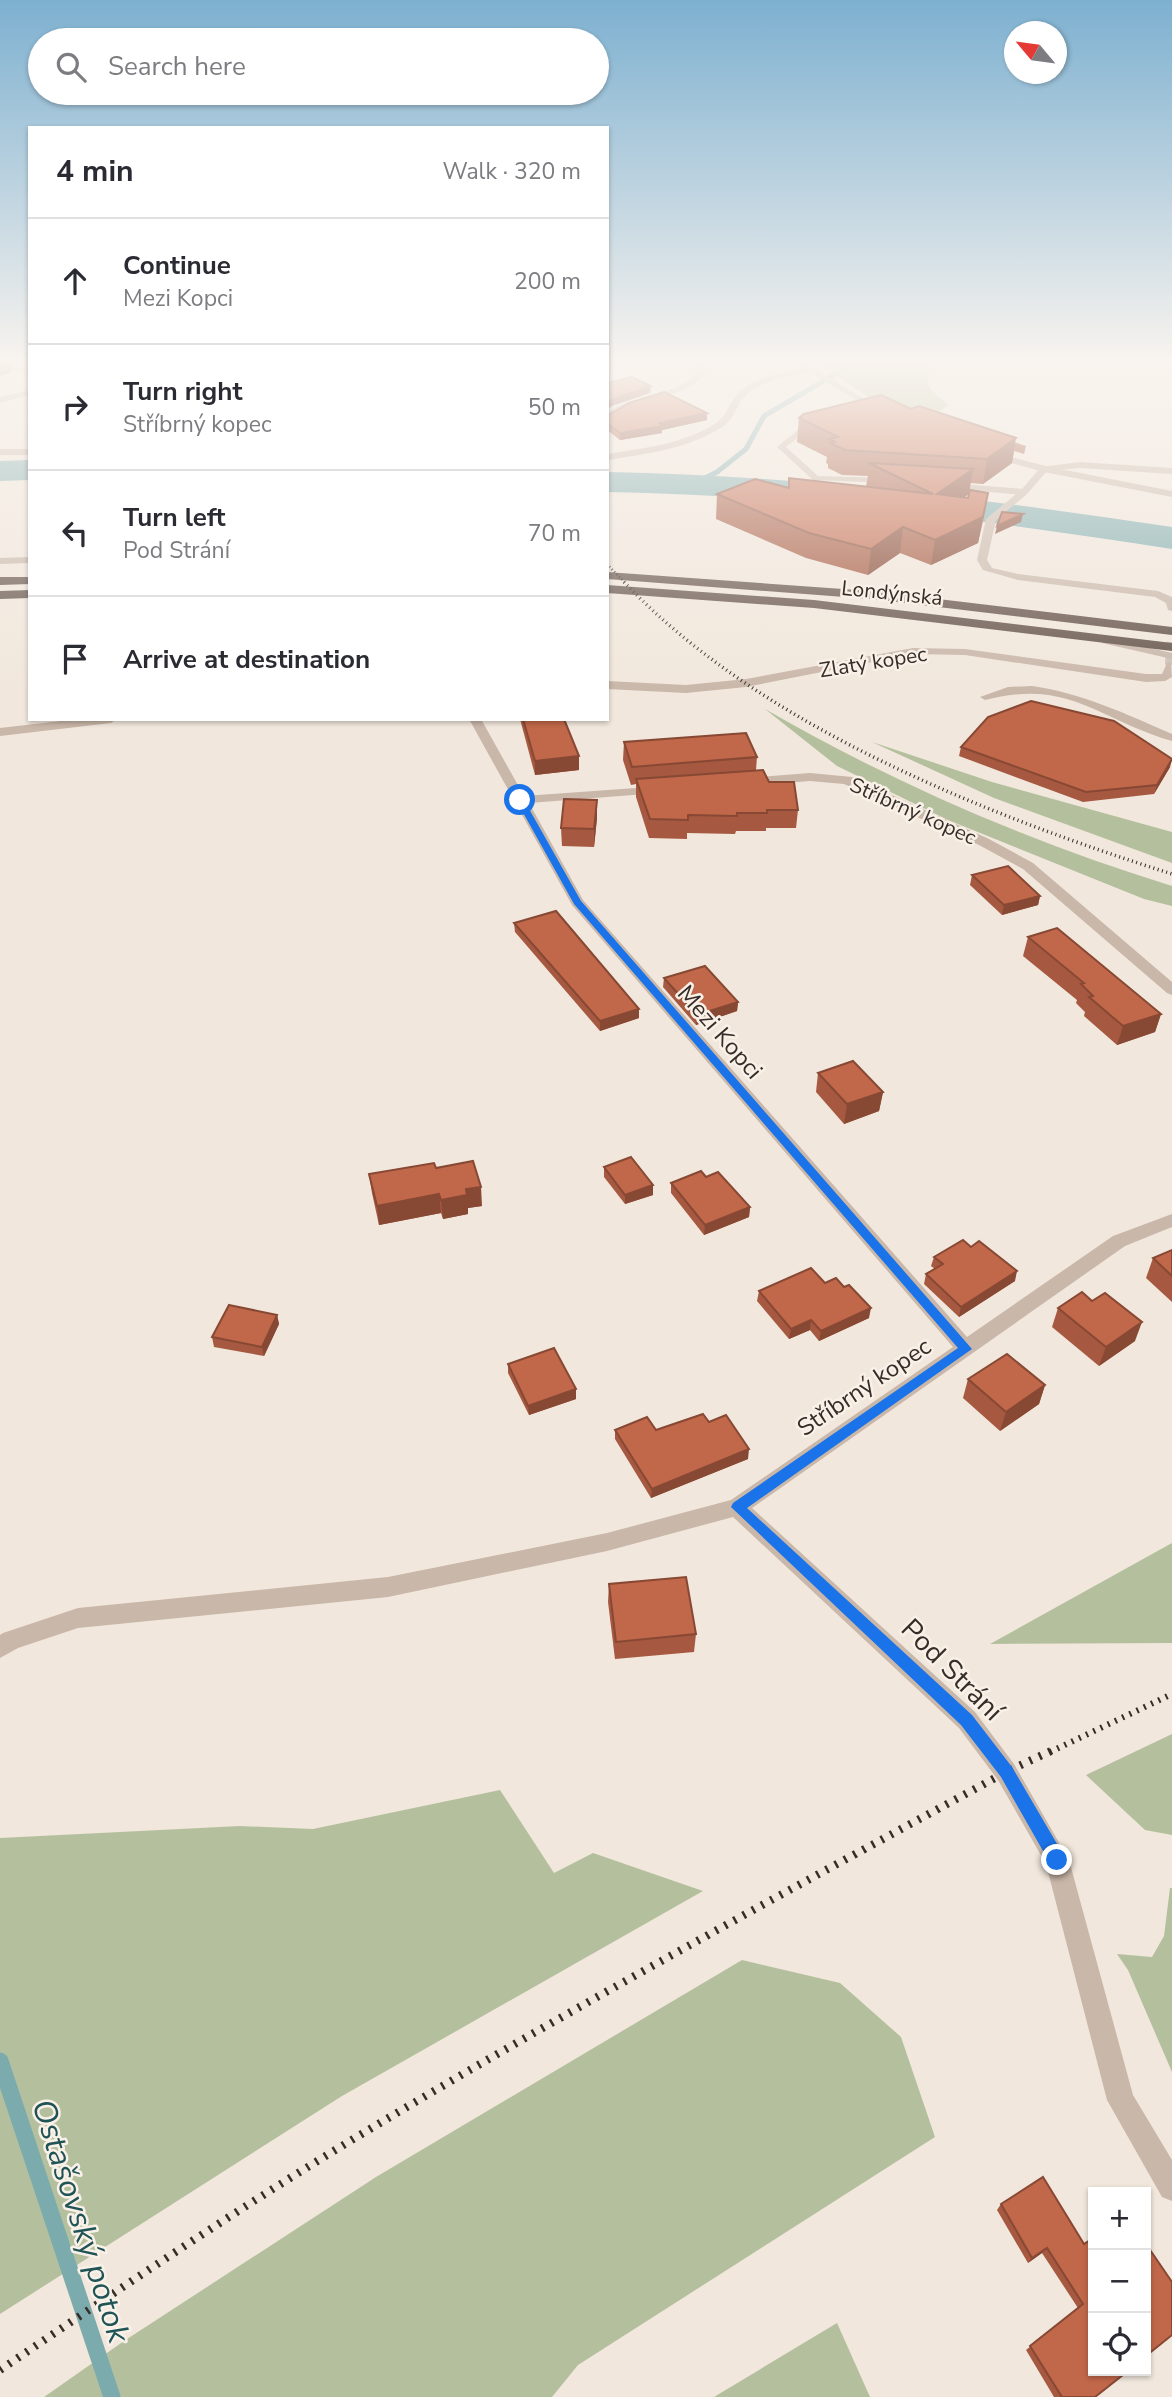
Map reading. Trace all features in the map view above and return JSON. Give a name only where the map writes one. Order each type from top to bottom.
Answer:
[{"type":"highway","name":"Londýnská","points":[[609,575],[678,578],[871,595],[1172,631]]},
{"type":"highway","points":[[0,581],[28,580]]},
{"type":"highway","name":"Londýnská","points":[[609,589],[814,604],[1172,647]]},
{"type":"highway","points":[[0,595],[28,594]]},
{"type":"street","points":[[1042,472],[1024,492],[991,519],[982,560],[988,570],[1018,577],[1158,594],[1171,601],[1172,608]]},
{"type":"street","points":[[1059,472],[1172,494]]},
{"type":"street","points":[[0,561],[28,560]]},
{"type":"street","name":"Zlatý kopec","points":[[609,685],[686,688],[746,683],[913,651],[965,652],[1146,678],[1165,677],[1170,673],[1171,661]]},
{"type":"street","points":[[0,732],[94,721]]},
{"type":"street","name":"Mezi Kopci","points":[[476,721],[577,902],[966,1349]]},
{"type":"street","name":"Stříbrný kopec","points":[[727,783],[810,777],[847,780],[984,842],[1028,866],[1172,990]]},
{"type":"street","points":[[520,800],[672,788]]},
{"type":"street","name":"Stříbrný kopec","points":[[4,1641],[78,1618],[388,1587],[607,1542],[737,1507],[1119,1241],[1172,1220]]},
{"type":"street","name":"Pod Strání","points":[[737,1507],[967,1720],[1006,1772],[1057,1860],[1121,2100],[1172,2187]]},
{"type":"lane","points":[[809,472],[816,478],[894,482]]},
{"type":"lane","points":[[933,485],[1024,492]]},
{"type":"lane","points":[[1090,637],[1171,661]]},
{"type":"lane","points":[[985,697],[1010,688],[1049,690],[1172,738]]},
{"type":"green space","points":[[765,709],[863,762],[963,809],[1066,850],[1172,886],[1172,906],[1144,899],[948,820],[837,766]]},
{"type":"green space","points":[[872,742],[992,782],[1172,832],[1172,863],[994,798]]},
{"type":"green space","points":[[1172,1543],[1172,1643],[990,1644]]},
{"type":"green space","points":[[1172,1734],[1172,1835],[1145,1830],[1086,1775]]},
{"type":"green space","points":[[500,1790],[554,1873],[593,1853],[703,1891],[342,2096],[0,2314],[0,1838],[240,1826],[313,1829]]},
{"type":"green space","points":[[1170,1888],[1172,2072],[1128,1970],[1117,1954],[1152,1957],[1164,1936]]},
{"type":"green space","points":[[742,1960],[840,1983],[901,2037],[935,2137],[578,2365],[552,2397],[44,2397],[124,2341],[376,2177]]},
{"type":"green space","points":[[837,2323],[870,2397],[714,2397]]},
{"type":"building","points":[[887,472],[969,472],[937,494],[968,498],[970,490],[988,493],[983,517],[935,540],[903,527],[871,549],[809,533],[717,494],[755,479],[789,488],[789,478],[933,494]]},
{"type":"building","points":[[1002,512],[1023,514],[997,526]]},
{"type":"building","points":[[1031,701],[1114,721],[1172,759],[1157,785],[1086,792],[961,747],[988,717]]},
{"type":"building","points":[[524,721],[565,721],[579,756],[535,761]]},
{"type":"building","points":[[746,733],[757,757],[632,767],[624,742]]},
{"type":"building","points":[[763,770],[769,782],[794,782],[798,810],[767,810],[767,813],[737,813],[737,816],[688,815],[688,820],[650,819],[636,779]]},
{"type":"building","points":[[564,799],[597,800],[594,829],[561,828]]},
{"type":"building","points":[[1008,866],[1040,896],[1004,905],[972,875]]},
{"type":"building","points":[[556,911],[639,1009],[600,1021],[514,923]]},
{"type":"building","points":[[1057,928],[1161,1014],[1123,1026],[1089,997],[1093,996],[1081,984],[1084,983],[1028,937]]},
{"type":"building","points":[[705,966],[738,1002],[697,1015],[664,978]]},
{"type":"building","points":[[853,1061],[883,1092],[847,1104],[818,1073]]},
{"type":"building","points":[[631,1157],[653,1185],[625,1195],[604,1167]]},
{"type":"building","points":[[473,1161],[481,1187],[466,1189],[467,1195],[441,1200],[439,1194],[377,1206],[369,1174],[434,1163],[436,1168]]},
{"type":"building","points":[[701,1171],[706,1177],[718,1172],[750,1207],[705,1225],[671,1183]]},
{"type":"building","points":[[963,1240],[971,1247],[979,1241],[1017,1271],[961,1307],[926,1274],[943,1264],[934,1257]]},
{"type":"building","points":[[1172,1250],[1172,1276],[1153,1258]]},
{"type":"building","points":[[811,1268],[825,1283],[836,1278],[844,1287],[849,1285],[871,1308],[821,1331],[811,1320],[791,1329],[759,1291]]},
{"type":"building","points":[[1082,1292],[1092,1301],[1105,1293],[1142,1322],[1106,1347],[1058,1308]]},
{"type":"building","points":[[229,1305],[277,1315],[262,1347],[212,1337]]},
{"type":"building","points":[[554,1348],[576,1389],[528,1406],[508,1364]]},
{"type":"building","points":[[1007,1354],[1045,1385],[1006,1412],[968,1379]]},
{"type":"building","points":[[703,1414],[709,1422],[726,1415],[749,1449],[652,1489],[615,1430],[647,1417],[656,1430]]},
{"type":"building","points":[[686,1577],[696,1634],[616,1642],[609,1584]]},
{"type":"building","points":[[1043,2177],[1084,2244],[1088,2241],[1088,2376],[1122,2376],[1095,2397],[1062,2397],[1030,2346],[1083,2304],[1047,2248],[1032,2258],[1001,2204]]},
{"type":"building","points":[[1151,2251],[1172,2282],[1172,2335],[1151,2352]]},
{"type":"waterway","points":[[693,484],[717,472]]},
{"type":"waterway","points":[[609,482],[749,487],[891,499],[1172,538]]},
{"type":"waterway","name":"Ostašovský potok","points":[[0,2061],[112,2397]]},
{"type":"tunnel","points":[[1171,665],[1172,642]]},
{"type":"railway","points":[[609,566],[625,583]]},
{"type":"railway","points":[[625,583],[679,633],[741,680],[808,722],[879,760],[1027,824],[1172,874]]},
{"type":"railway","points":[[1050,1752],[1172,1694]]},
{"type":"railway","points":[[0,2370],[268,2192],[439,2088],[762,1905],[1006,1772],[1053,1750]]},
{"type":"route","points":[[520,800],[577,902],[966,1349],[737,1507],[967,1720],[1006,1772],[1057,1860]]}]
